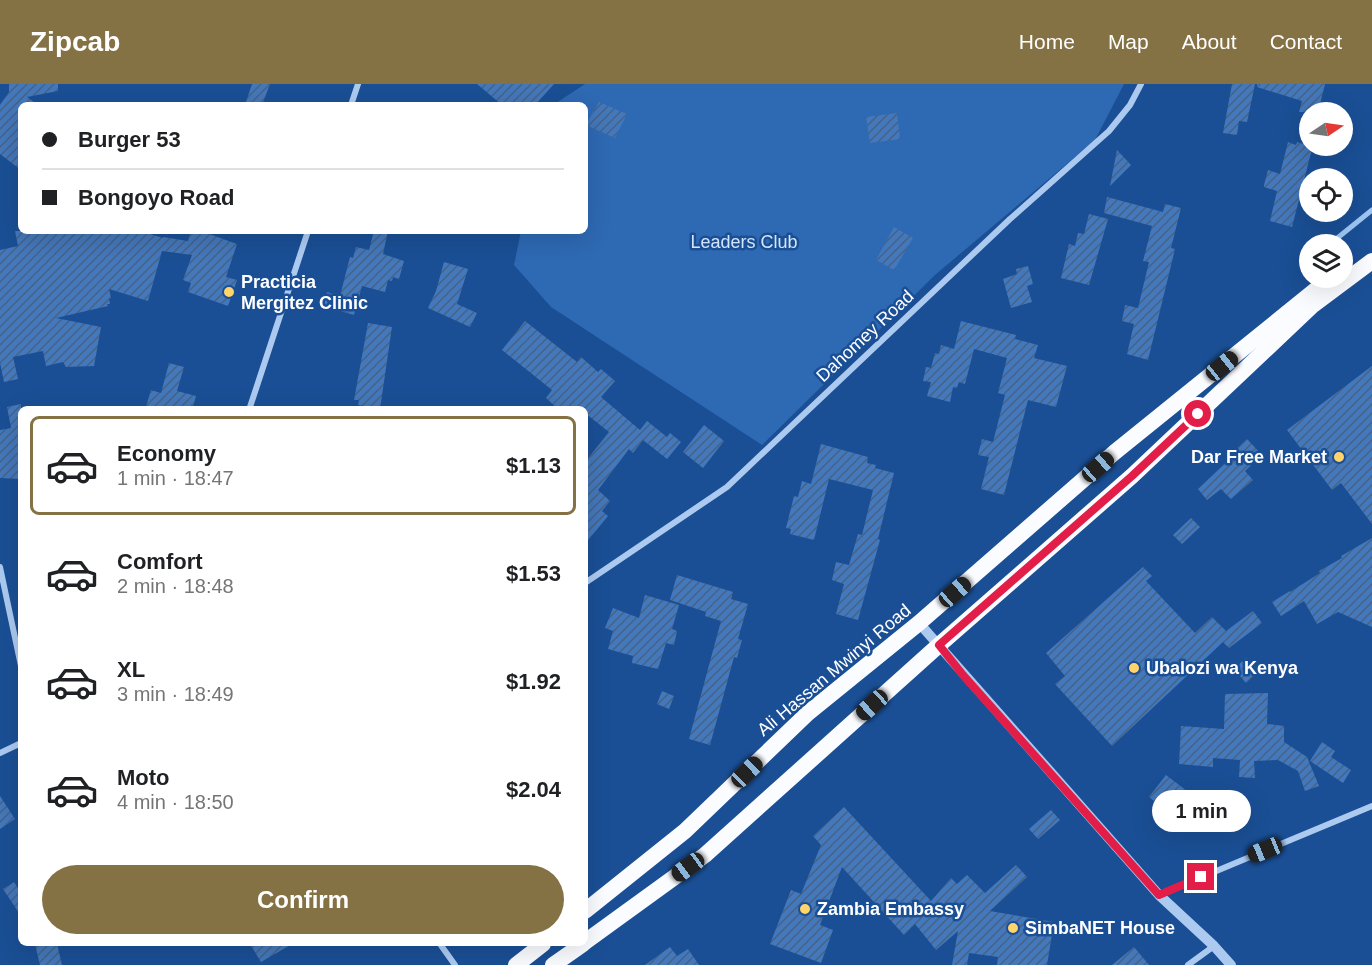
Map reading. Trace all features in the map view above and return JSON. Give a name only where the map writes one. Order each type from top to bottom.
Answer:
[{"type":"highway","points":[[1353,262],[1372,248]]},
{"type":"highway","points":[[588,940],[705,855],[944,651],[1314,305],[1372,261]]},
{"type":"highway","name":"Ali Hassan Mwinyi Road","points":[[588,908],[685,831],[808,713],[919,623],[1115,452],[1320,288]]},
{"type":"highway","points":[[516,965],[540,946]]},
{"type":"highway","points":[[553,965],[580,946]]},
{"type":"street","points":[[352,102],[358,84]]},
{"type":"street","name":"Dahomey Road","points":[[588,581],[727,487],[1010,219],[1109,131],[1130,105],[1141,84]]},
{"type":"street","points":[[250,406],[307,234]]},
{"type":"street","points":[[0,567],[18,652]]},
{"type":"street","points":[[919,623],[1159,895],[1231,965]]},
{"type":"street","points":[[0,753],[18,744]]},
{"type":"street","points":[[1159,895],[1372,806]]},
{"type":"street","points":[[441,946],[455,965]]},
{"type":"street","points":[[1188,965],[1214,946]]},
{"type":"green space","name":"Leaders Club","points":[[585,84],[1124,84],[1095,140],[935,275],[762,445],[551,307],[514,265],[520,234],[588,234],[588,102],[558,102]]},
{"type":"building","points":[[9,84],[58,84],[58,91],[27,97],[34,102],[18,102],[18,168],[0,154],[0,105],[9,92]]},
{"type":"building","points":[[252,84],[270,84],[263,102],[246,102]]},
{"type":"building","points":[[477,84],[554,84],[538,102],[498,102]]},
{"type":"building","points":[[1232,84],[1255,84],[1247,122],[1239,121],[1237,135],[1223,133]]},
{"type":"building","points":[[1257,84],[1325,84],[1320,102],[1302,102],[1257,87]]},
{"type":"building","points":[[599,102],[627,114],[615,138],[588,126],[588,121]]},
{"type":"building","points":[[897,113],[900,139],[870,143],[866,117]]},
{"type":"building","points":[[1288,142],[1296,145],[1299,143],[1299,156],[1310,156],[1307,168],[1299,168],[1299,200],[1292,227],[1270,221],[1277,191],[1264,187],[1264,185],[1268,170],[1280,174]]},
{"type":"building","points":[[1117,150],[1131,165],[1110,186]]},
{"type":"building","points":[[1107,197],[1163,212],[1165,204],[1181,208],[1171,248],[1175,249],[1148,360],[1127,354],[1134,324],[1122,321],[1125,305],[1138,308],[1149,262],[1143,261],[1152,226],[1104,213]]},
{"type":"building","points":[[1089,214],[1108,219],[1089,285],[1061,278],[1069,244],[1075,246],[1078,233],[1084,234]]},
{"type":"building","points":[[894,227],[913,238],[894,270],[876,260]]},
{"type":"building","points":[[15,231],[18,231],[18,234],[150,234],[188,241],[190,234],[209,234],[237,244],[226,277],[237,280],[228,306],[188,292],[191,283],[183,280],[192,255],[162,251],[148,301],[109,289],[111,298],[108,306],[56,318],[101,327],[94,366],[66,367],[63,362],[46,366],[43,351],[13,357],[18,379],[4,382],[0,363],[0,250],[18,246]]},
{"type":"building","points":[[373,234],[387,234],[383,254],[404,261],[399,279],[393,277],[392,281],[388,280],[385,292],[362,286],[354,315],[323,306],[327,292],[340,296],[350,257],[353,258],[356,247],[369,250]]},
{"type":"building","points":[[444,262],[468,269],[457,304],[477,313],[470,327],[428,308],[436,291]]},
{"type":"building","points":[[1028,266],[1033,284],[1027,286],[1032,302],[1011,308],[1003,279],[1017,274],[1016,269]]},
{"type":"building","points":[[525,321],[577,362],[581,357],[598,372],[601,369],[615,381],[601,397],[640,430],[647,421],[667,437],[670,433],[681,442],[667,459],[643,440],[633,453],[629,449],[598,490],[610,501],[602,511],[608,516],[588,540],[588,458],[609,432],[588,415],[588,406],[555,406],[546,398],[552,390],[502,350]]},
{"type":"building","points":[[961,321],[1016,335],[1015,339],[1038,345],[1034,358],[1067,366],[1056,407],[1028,400],[1004,495],[981,489],[989,457],[978,455],[982,439],[993,442],[1005,395],[998,393],[1007,358],[974,349],[965,384],[959,382],[957,388],[953,387],[950,402],[927,396],[931,382],[923,381],[926,367],[931,368],[935,353],[939,354],[941,345],[954,349]]},
{"type":"building","points":[[368,323],[392,327],[380,406],[358,405],[359,400],[354,400]]},
{"type":"building","points":[[169,363],[184,367],[177,391],[196,396],[193,406],[146,406],[151,390],[161,393]]},
{"type":"building","name":"Dar Free Market","points":[[1372,366],[1372,524],[1341,483],[1332,490],[1287,430]]},
{"type":"building","points":[[21,404],[18,406],[18,479],[0,478],[0,430],[11,428],[7,407]]},
{"type":"building","points":[[704,425],[724,441],[703,468],[683,452]]},
{"type":"building","points":[[1247,439],[1262,455],[1245,471],[1253,480],[1231,499],[1221,489],[1207,500],[1198,489],[1234,455],[1232,453]]},
{"type":"building","points":[[821,444],[868,457],[867,463],[876,465],[875,468],[894,473],[878,539],[880,540],[858,620],[836,614],[844,584],[832,580],[836,562],[849,565],[858,534],[862,535],[873,490],[829,479],[814,540],[790,534],[791,529],[786,528],[794,496],[798,497],[802,481],[811,484]]},
{"type":"building","points":[[1191,518],[1200,527],[1182,544],[1173,535]]},
{"type":"building","points":[[1372,538],[1372,627],[1338,612],[1317,624],[1304,601],[1281,616],[1272,602]]},
{"type":"building","name":"Ubalozi wa Kenya","points":[[1143,567],[1152,576],[1146,581],[1195,633],[1212,617],[1226,631],[1253,611],[1262,623],[1229,648],[1223,642],[1112,746],[1055,684],[1065,676],[1046,653]]},
{"type":"building","points":[[677,575],[733,592],[731,599],[748,604],[738,639],[742,640],[737,658],[734,657],[710,745],[689,739],[721,621],[705,616],[706,612],[670,600]]},
{"type":"building","points":[[645,595],[679,605],[672,629],[677,631],[674,645],[666,643],[658,669],[632,663],[633,656],[608,649],[613,631],[605,628],[613,608],[639,618]]},
{"type":"building","points":[[1246,658],[1258,672],[1246,683],[1234,669]]},
{"type":"building","points":[[662,691],[674,696],[669,709],[657,704]]},
{"type":"building","points":[[1268,693],[1267,724],[1284,726],[1284,742],[1307,757],[1319,786],[1305,791],[1298,771],[1278,760],[1254,761],[1255,778],[1239,777],[1240,760],[1213,758],[1213,767],[1179,764],[1181,726],[1224,729],[1225,694]]},
{"type":"building","points":[[1322,742],[1335,751],[1331,757],[1351,770],[1343,783],[1310,761]]},
{"type":"building","points":[[1166,775],[1187,791],[1169,813],[1149,797]]},
{"type":"building","points":[[0,796],[15,819],[0,829]]},
{"type":"building","points":[[844,807],[931,901],[951,878],[957,884],[967,875],[985,893],[1016,865],[1027,877],[990,911],[1054,922],[1047,965],[997,965],[998,957],[969,953],[967,965],[952,965],[958,931],[936,950],[915,924],[904,935],[842,867],[820,925],[833,930],[821,963],[770,944],[791,890],[801,894],[821,845],[813,836]]},
{"type":"building","points":[[1051,810],[1060,820],[1038,839],[1029,829]]},
{"type":"building","points":[[14,882],[18,888],[18,912],[3,889]]},
{"type":"building","points":[[35,946],[57,946],[62,965],[40,965]]},
{"type":"building","points":[[251,946],[289,946],[261,962]]},
{"type":"building","points":[[670,947],[677,956],[688,949],[699,965],[645,965]]},
{"type":"building","points":[[1134,947],[1149,965],[1112,965]]},
{"type":"waterway","points":[[1342,234],[1372,210]]},
{"type":"place","name":"Practicia Mergitez Clinic","points":[[229,292]]},
{"type":"place","name":"Dar Free Market","points":[[1339,457]]},
{"type":"place","name":"Ubalozi wa Kenya","points":[[1134,668]]},
{"type":"place","name":"Zambia Embassy","points":[[805,909]]},
{"type":"place","name":"SimbaNET House","points":[[1013,928]]},
{"type":"route","points":[[1198,414],[1132,476],[939,645],[963,675],[1159,895],[1201,877]]}]
